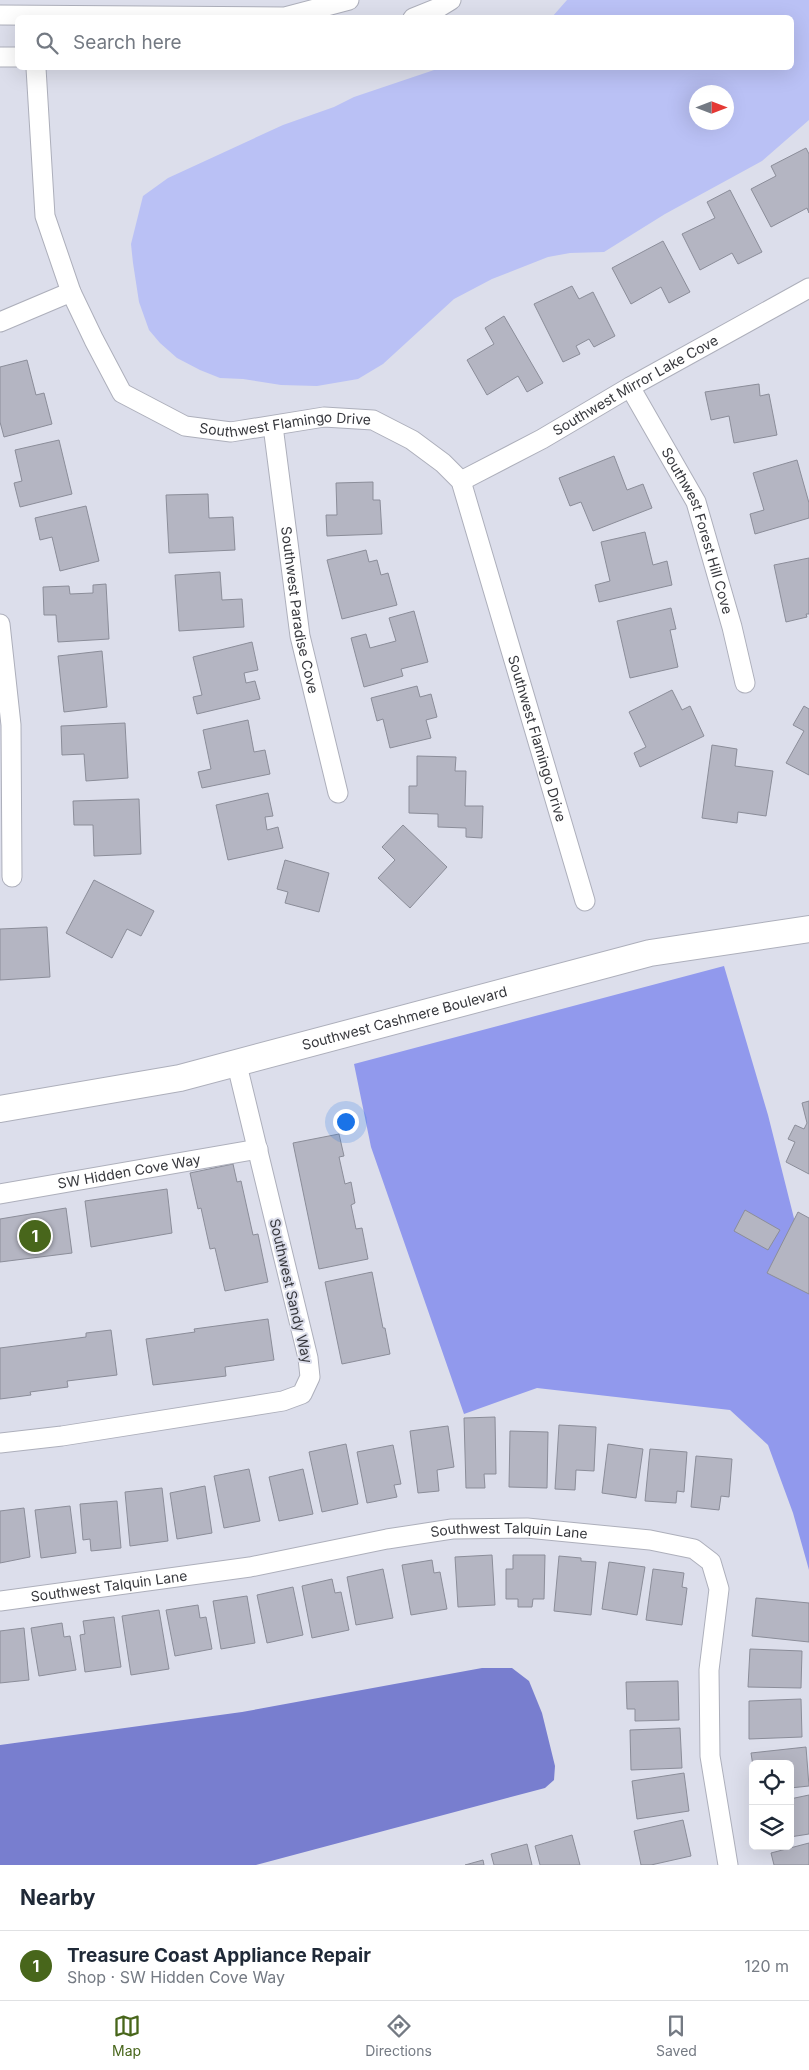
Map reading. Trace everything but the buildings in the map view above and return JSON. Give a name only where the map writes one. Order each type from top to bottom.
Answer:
[{"type":"street","points":[[293,15],[349,0]]},
{"type":"street","points":[[421,15],[438,8],[450,0]]},
{"type":"street","points":[[0,15],[15,15]]},
{"type":"street","points":[[0,57],[15,57]]},
{"type":"street","name":"Southwest Flamingo Drive","points":[[36,70],[45,216],[71,292],[122,393],[185,426],[231,432],[324,417],[373,420],[412,440],[443,463],[461,481],[585,901]]},
{"type":"street","name":"Southwest Mirror Lake Cove","points":[[461,481],[542,438],[809,288]]},
{"type":"street","points":[[0,322],[71,292]]},
{"type":"street","name":"Southwest Forest Hill Cove","points":[[630,387],[696,502],[732,627],[745,683]]},
{"type":"street","name":"Southwest Paradise Cove","points":[[272,426],[300,636],[338,793]]},
{"type":"street","points":[[0,624],[11,725],[12,877]]},
{"type":"street","name":"Southwest Cashmere Boulevard","points":[[0,1109],[180,1078],[237,1065],[650,953],[809,929]]},
{"type":"street","name":"Southwest Sandy Way","points":[[0,1443],[62,1436],[283,1401],[302,1394],[310,1377],[308,1358],[237,1065]]},
{"type":"street","name":"SW Hidden Cove Way","points":[[0,1194],[258,1150]]},
{"type":"street","name":"Southwest Talquin Lane","points":[[0,1601],[250,1567],[387,1539],[452,1529],[527,1528],[650,1540],[694,1549],[711,1562],[719,1589],[709,1670],[710,1756],[728,1865]]},
{"type":"shaded area","points":[[567,0],[809,0],[809,120],[762,161],[665,214],[604,252],[570,253],[548,257],[492,279],[454,299],[383,364],[358,379],[317,386],[281,385],[243,379],[220,378],[177,358],[149,330],[139,302],[131,244],[143,196],[168,178],[283,125],[334,107],[354,97],[434,70],[794,70],[794,15],[554,15]]},
{"type":"shaded area","points":[[724,966],[768,1115],[803,1254],[809,1253],[809,1570],[793,1513],[768,1445],[730,1410],[537,1388],[464,1414],[371,1147],[354,1064]]},
{"type":"shaded area","points":[[482,1668],[512,1668],[529,1681],[542,1713],[555,1766],[554,1780],[545,1788],[256,1865],[0,1865],[0,1745],[242,1712]]},
{"type":"place","name":"Treasure Coast Appliance Repair","points":[[35,1236]]}]
